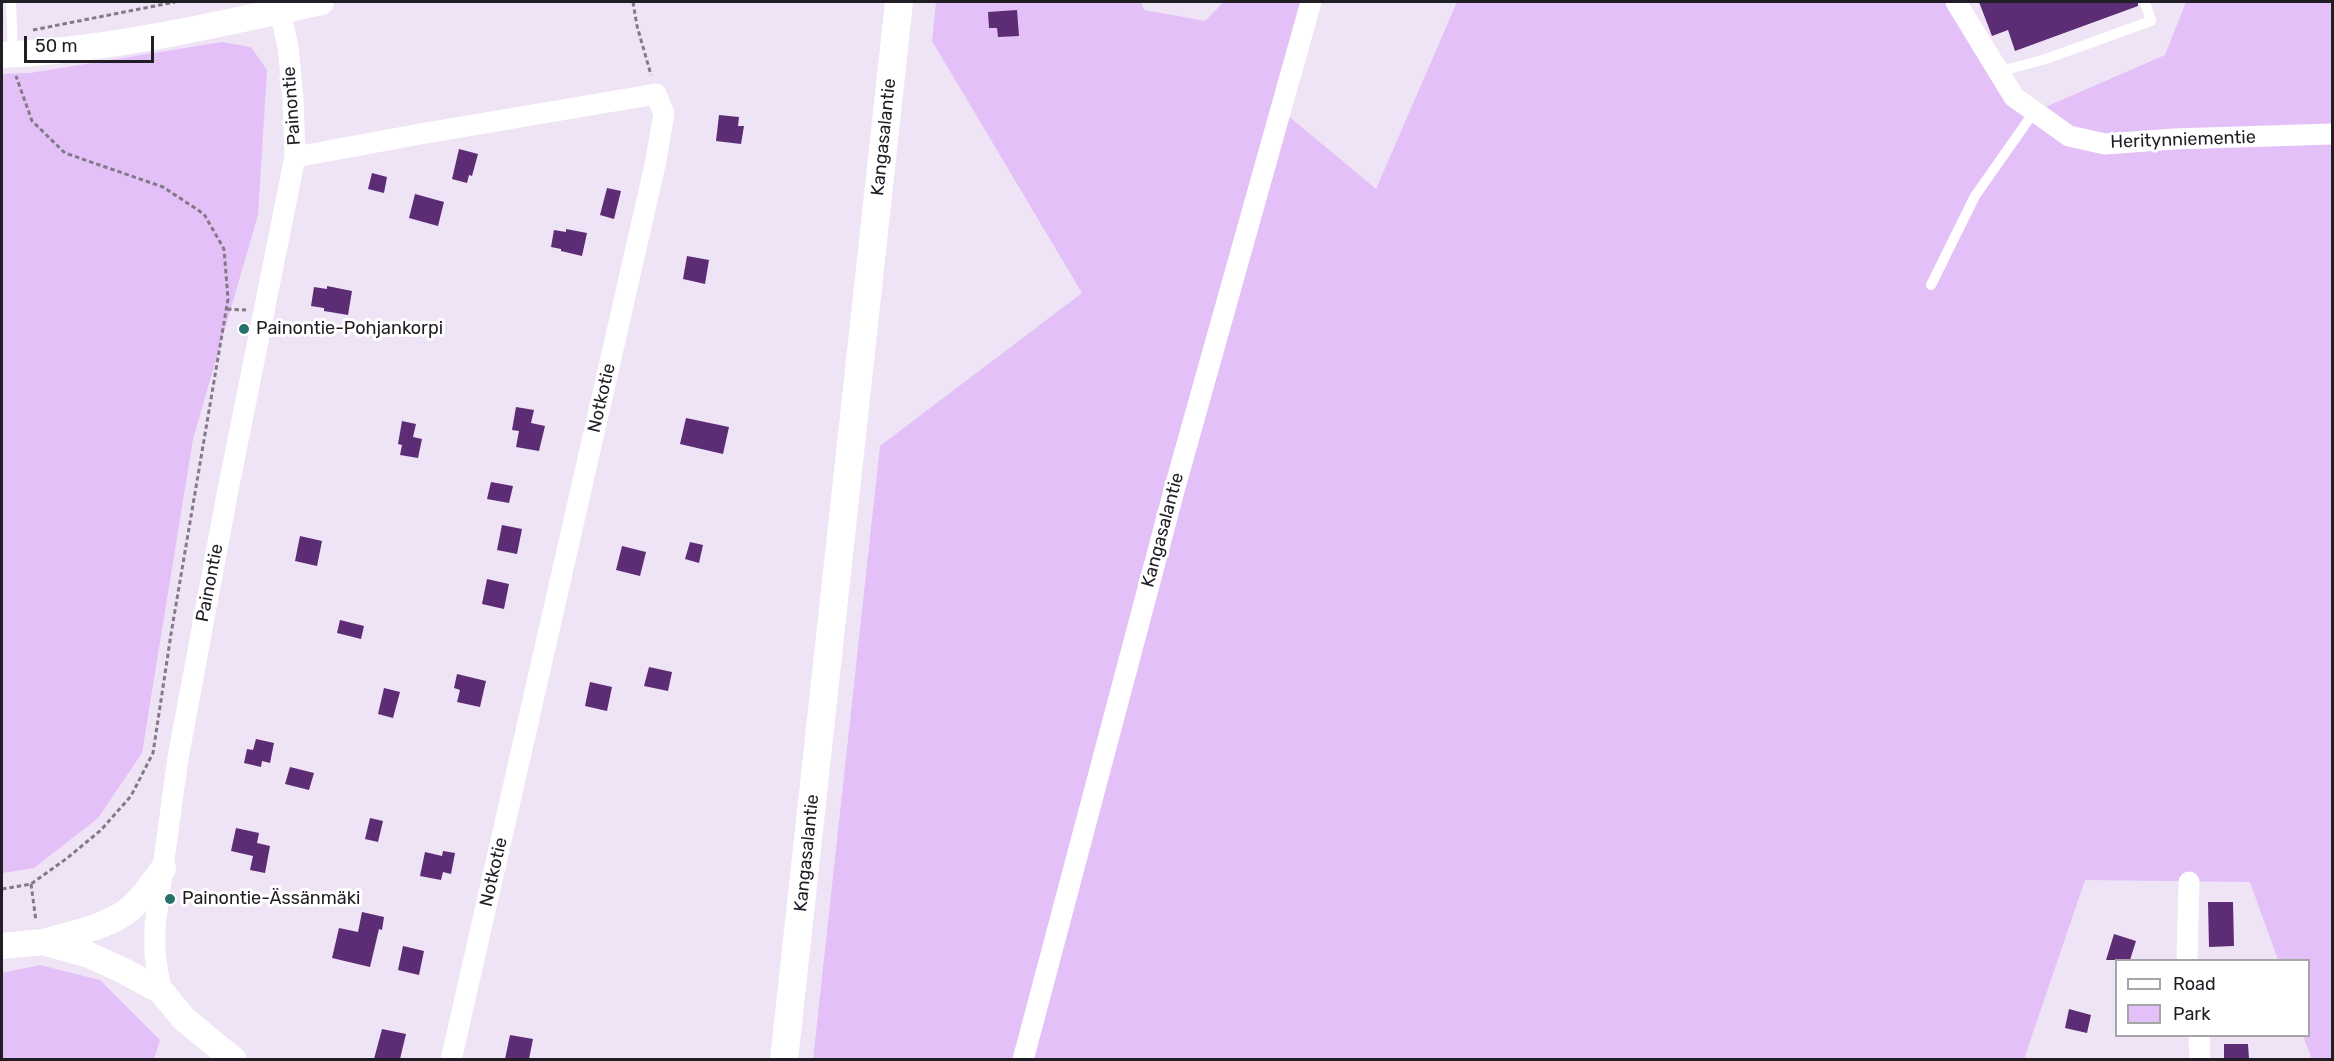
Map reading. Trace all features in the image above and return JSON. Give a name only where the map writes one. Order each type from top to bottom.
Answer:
[{"type":"main road","name":"Kangasalantie","points":[[784,1059],[899,2]]},
{"type":"street","points":[[9,46],[81,48],[141,39],[321,2]]},
{"type":"street","name":"Kangasalantie","points":[[1023,1059],[1172,499],[1311,2]]},
{"type":"street","name":"Heritynniementie","points":[[1956,2],[2014,97],[2069,136],[2105,144],[2174,139],[2332,134]]},
{"type":"street","name":"Painontie","points":[[161,991],[154,955],[155,925],[180,746],[227,495],[295,157],[288,46],[280,9]]},
{"type":"street","points":[[295,157],[656,94]]},
{"type":"street","name":"Notkotie","points":[[451,1059],[656,165],[664,114],[656,94]]},
{"type":"street","points":[[2,946],[44,942],[88,929],[123,914],[142,897],[163,869]]},
{"type":"street","points":[[2187,959],[2189,882]]},
{"type":"street","points":[[44,942],[89,955],[161,991],[184,1019],[234,1059]]},
{"type":"street","points":[[2199,1037],[2200,1059]]},
{"type":"lane","points":[[9,46],[11,2]]},
{"type":"lane","points":[[1998,72],[2046,59],[2151,21],[2145,2]]},
{"type":"lane","points":[[1931,285],[1975,196],[2034,112]]},
{"type":"path","points":[[2,888],[31,884],[101,830],[131,796],[153,753],[228,299],[224,249],[204,214],[163,187],[65,153],[32,122],[14,70],[9,46],[28,31],[175,2]]},
{"type":"path","points":[[633,2],[637,26],[656,94]]},
{"type":"green space","points":[[936,2],[1141,2],[1144,10],[1205,21],[1224,2],[1305,2],[1024,1059],[813,1060],[880,446],[1082,293],[932,41]]},
{"type":"green space","points":[[1457,2],[1952,2],[2034,112],[2165,55],[2186,2],[2332,2],[2332,1059],[2312,1059],[2303,1037],[2310,1037],[2310,959],[2278,959],[2250,882],[2085,880],[2024,1059],[1025,1060],[1281,110],[1376,189]]},
{"type":"green space","points":[[222,42],[251,47],[267,70],[258,215],[193,439],[142,753],[98,818],[34,868],[2,873],[2,74],[30,73]]},
{"type":"green space","points":[[40,965],[100,980],[160,1040],[154,1059],[2,1059],[2,973]]},
{"type":"building","points":[[1979,2],[2138,2],[2138,6],[2015,51],[2008,30],[1992,36]]},
{"type":"building","points":[[1017,10],[1019,36],[998,37],[997,28],[989,28],[988,12]]},
{"type":"building","points":[[719,115],[739,117],[738,126],[744,126],[741,144],[716,141]]},
{"type":"building","points":[[459,149],[478,154],[472,176],[469,175],[467,183],[452,179]]},
{"type":"building","points":[[372,173],[387,177],[384,193],[368,189]]},
{"type":"building","points":[[607,188],[621,191],[614,219],[600,215]]},
{"type":"building","points":[[415,194],[444,202],[438,226],[409,218]]},
{"type":"building","points":[[566,229],[587,233],[582,256],[551,247],[554,230],[566,232]]},
{"type":"building","points":[[687,256],[709,260],[705,284],[683,279]]},
{"type":"building","points":[[327,286],[352,291],[348,315],[311,306],[314,287],[327,289]]},
{"type":"building","points":[[516,407],[534,410],[531,423],[545,426],[539,451],[516,447],[519,431],[512,430]]},
{"type":"building","points":[[686,418],[729,427],[723,454],[680,444]]},
{"type":"building","points":[[402,421],[416,424],[413,437],[422,439],[418,458],[400,455],[402,445],[398,444]]},
{"type":"building","points":[[491,482],[513,486],[509,503],[487,499]]},
{"type":"building","points":[[502,525],[522,529],[517,554],[497,550]]},
{"type":"building","points":[[300,536],[322,541],[317,566],[295,561]]},
{"type":"building","points":[[690,542],[703,545],[699,563],[685,559]]},
{"type":"building","points":[[622,546],[646,552],[640,576],[616,570]]},
{"type":"building","points":[[487,579],[509,584],[504,609],[482,604]]},
{"type":"building","points":[[340,620],[364,626],[361,639],[337,633]]},
{"type":"building","points":[[649,667],[672,672],[668,691],[644,686]]},
{"type":"building","points":[[457,674],[486,681],[480,707],[457,702],[460,690],[454,688]]},
{"type":"building","points":[[590,682],[612,687],[607,711],[585,706]]},
{"type":"building","points":[[384,688],[400,692],[393,718],[378,714]]},
{"type":"building","points":[[256,739],[274,743],[270,763],[262,761],[261,767],[244,763],[247,749],[253,750]]},
{"type":"building","points":[[290,767],[314,773],[309,790],[285,784]]},
{"type":"building","points":[[370,818],[383,821],[378,842],[365,839]]},
{"type":"building","points":[[236,828],[259,833],[257,843],[270,846],[265,873],[250,870],[253,856],[231,851]]},
{"type":"building","points":[[443,851],[455,853],[451,874],[443,872],[441,880],[420,876],[425,852],[442,856]]},
{"type":"building","points":[[2208,902],[2233,902],[2234,946],[2209,947]]},
{"type":"building","points":[[362,912],[384,917],[370,967],[332,958],[339,928],[358,932]]},
{"type":"building","points":[[2114,934],[2136,941],[2130,959],[2106,960]]},
{"type":"building","points":[[403,946],[424,951],[419,975],[398,970]]},
{"type":"building","points":[[2069,1009],[2091,1015],[2087,1033],[2065,1028]]},
{"type":"building","points":[[382,1029],[406,1034],[400,1059],[374,1059]]},
{"type":"building","points":[[510,1035],[533,1039],[529,1059],[505,1059]]},
{"type":"building","points":[[2224,1044],[2248,1044],[2249,1059],[2224,1059]]},
{"type":"place","name":"Painontie-Pohjankorpi","points":[[244,329]]},
{"type":"place","name":"Painontie-Ässänmäki","points":[[170,899]]}]
